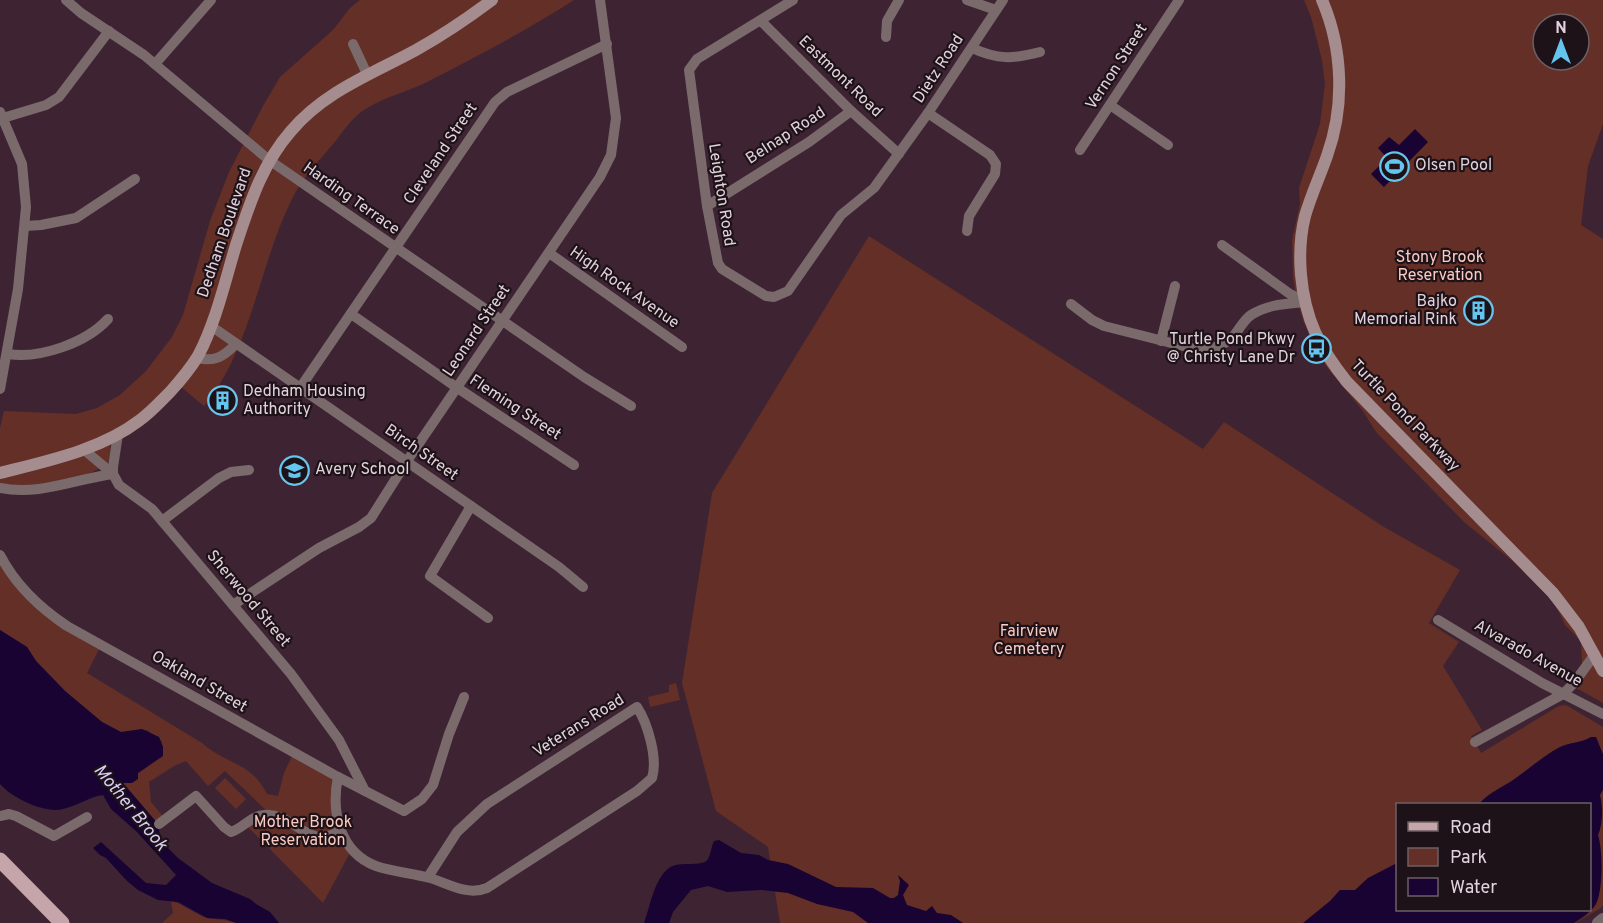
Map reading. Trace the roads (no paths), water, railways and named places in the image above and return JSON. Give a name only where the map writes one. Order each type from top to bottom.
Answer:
[{"type":"main road","name":"Dedham Boulevard","points":[[0,473],[83,449],[118,434],[140,420],[158,404],[197,358],[211,326],[251,197],[269,160],[287,135],[307,114],[336,91],[438,38],[492,0]]},
{"type":"main road","name":"Turtle Pond Parkway","points":[[1322,0],[1334,31],[1340,91],[1336,126],[1305,217],[1300,263],[1306,302],[1315,333],[1340,373],[1542,580],[1571,615],[1603,671]]},
{"type":"main road","points":[[0,860],[62,923]]},
{"type":"street","name":"Harding Terrace","points":[[66,0],[154,64],[269,160],[502,321],[631,406]]},
{"type":"street","points":[[154,64],[211,0]]},
{"type":"street","name":"Leonard Street","points":[[233,605],[319,548],[366,523],[600,177],[611,154],[616,118],[600,0]]},
{"type":"street","name":"Leighton Road","points":[[793,0],[697,59],[689,70],[706,206],[715,254],[722,269],[766,296],[774,297],[788,291],[841,215],[874,188],[899,154]]},
{"type":"street","points":[[886,37],[886,21],[899,0]]},
{"type":"street","points":[[967,0],[996,10]]},
{"type":"street","name":"Dietz Road","points":[[899,154],[1004,0]]},
{"type":"street","name":"Vernon Street","points":[[1080,150],[1179,0]]},
{"type":"street","name":"Eastmont Road","points":[[761,21],[851,111],[899,154]]},
{"type":"street","points":[[0,389],[21,270],[25,226],[23,171],[1,115],[46,105],[59,97],[109,31]]},
{"type":"street","points":[[353,44],[367,74]]},
{"type":"street","name":"Cleveland Street","points":[[300,388],[500,96],[607,44]]},
{"type":"street","points":[[972,48],[990,56],[1021,57],[1040,52]]},
{"type":"street","points":[[1110,105],[1168,145]]},
{"type":"street","name":"Belnap Road","points":[[706,206],[809,142],[851,111]]},
{"type":"street","points":[[928,113],[990,155],[996,164],[995,174],[969,216],[967,231]]},
{"type":"street","points":[[25,226],[76,218],[135,179]]},
{"type":"street","points":[[1221,245],[1290,294],[1306,302]]},
{"type":"street","name":"High Rock Avenue","points":[[549,253],[682,347]]},
{"type":"street","points":[[1161,341],[1174,286]]},
{"type":"street","points":[[1071,304],[1104,326],[1199,350],[1211,349],[1228,341],[1248,316],[1258,311],[1270,306],[1306,302]]},
{"type":"street","name":"Fleming Street","points":[[351,314],[574,465]]},
{"type":"street","points":[[8,354],[23,355],[67,346],[97,329],[108,319]]},
{"type":"street","name":"Birch Street","points":[[211,326],[559,567],[583,587]]},
{"type":"street","points":[[197,358],[208,361],[219,359],[236,344]]},
{"type":"street","points":[[0,488],[34,491],[81,479],[113,474],[118,434]]},
{"type":"street","name":"Sherwood Street","points":[[83,449],[113,474],[118,484],[145,503],[291,674],[349,755],[366,791]]},
{"type":"street","points":[[162,522],[219,478],[231,472],[249,470]]},
{"type":"street","points":[[471,506],[430,576],[488,618]]},
{"type":"street","name":"Oakland Street","points":[[0,555],[26,591],[61,622],[338,777],[404,810],[422,799],[433,784],[464,697]]},
{"type":"street","name":"Alvarado Avenue","points":[[1438,620],[1563,694],[1603,714]]},
{"type":"street","points":[[1475,742],[1563,694],[1595,654]]},
{"type":"street","name":"Veterans Road","points":[[338,777],[334,806],[340,830],[352,849],[366,862],[428,878],[464,891],[479,891],[487,888],[652,778],[654,764],[648,729],[637,707],[496,797],[477,812],[448,843],[428,878]]},
{"type":"street","points":[[159,824],[196,796],[231,832],[258,816],[264,815],[278,816],[321,838],[331,837],[340,830]]},
{"type":"street","points":[[0,816],[9,814],[15,816],[54,836],[87,817]]},
{"type":"street","points":[[1598,923],[1603,919]]},
{"type":"water","points":[[1415,129],[1428,142],[1384,187],[1371,174],[1387,158],[1378,148],[1389,137],[1399,145]]},
{"type":"water","name":"Mother Brook","points":[[0,630],[27,647],[36,661],[65,691],[102,722],[121,732],[142,729],[159,737],[163,747],[163,756],[138,773],[138,779],[132,783],[123,783],[158,824],[161,841],[178,858],[212,883],[250,899],[270,912],[279,923],[236,923],[225,919],[207,918],[178,902],[158,900],[138,890],[93,848],[101,842],[146,883],[166,885],[176,875],[137,832],[111,809],[103,795],[56,810],[29,804],[12,795],[0,784]]},
{"type":"water","points":[[1596,737],[1603,754],[1603,790],[1600,795],[1602,815],[1598,835],[1601,851],[1601,880],[1596,904],[1591,910],[1591,803],[1480,803],[1542,758],[1564,745]]},
{"type":"water","points":[[719,840],[741,853],[759,855],[768,860],[788,864],[836,887],[873,888],[890,898],[898,895],[900,881],[898,875],[909,885],[903,895],[907,905],[926,911],[932,906],[937,913],[951,915],[963,923],[868,923],[853,912],[817,904],[788,893],[761,890],[727,892],[708,886],[691,890],[673,912],[669,923],[644,923],[656,886],[664,873],[679,864],[705,862],[714,841]]},
{"type":"water","points":[[1396,864],[1396,911],[1590,911],[1574,923],[1303,923],[1340,890],[1355,890],[1368,878]]},
{"type":"place","name":"Olsen Pool","points":[[1394,166]]},
{"type":"place","name":"Bajko Memorial Rink","points":[[1478,311]]},
{"type":"place","name":"Turtle Pond Pkwy @ Christy Lane Dr","points":[[1316,349]]},
{"type":"place","name":"Dedham Housing Authority","points":[[222,401]]},
{"type":"place","name":"Avery School","points":[[294,470]]},
{"type":"park label","name":"Stony Brook Reservation","points":[[1440,267]]},
{"type":"park label","name":"Fairview Cemetery","points":[[1029,641]]},
{"type":"park label","name":"Mother Brook Reservation","points":[[303,832]]}]
